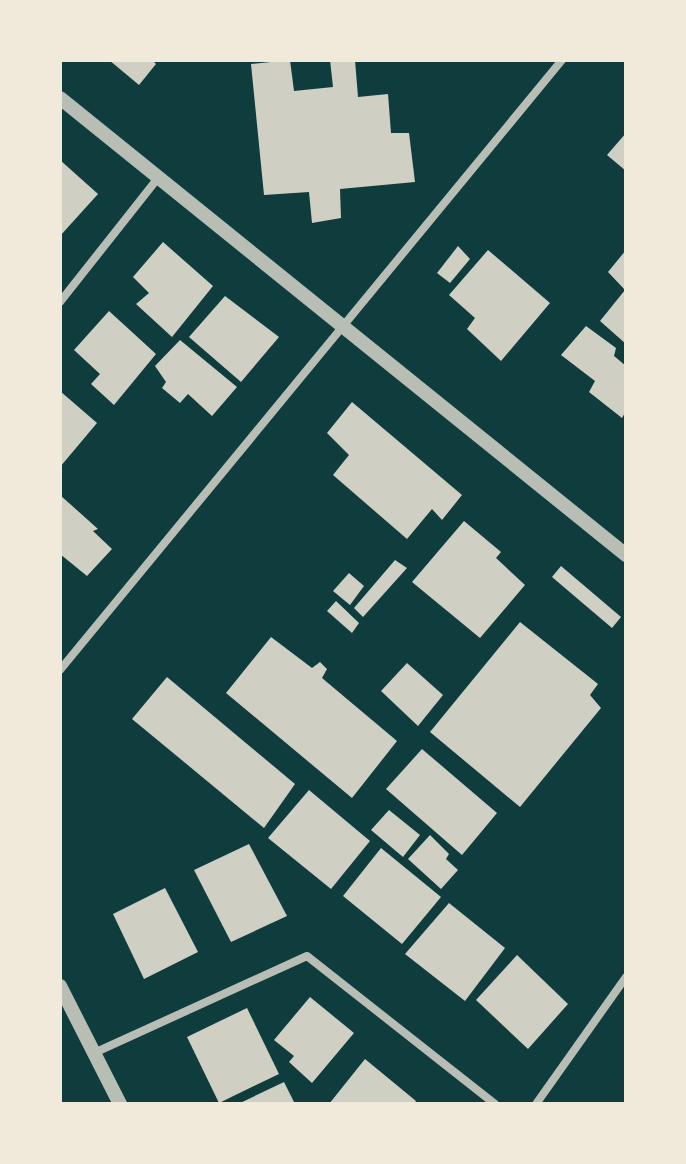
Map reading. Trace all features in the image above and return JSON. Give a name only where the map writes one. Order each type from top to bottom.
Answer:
[{"type":"street","points":[[60,670],[562,60]]},
{"type":"street","points":[[60,98],[626,555]]},
{"type":"street","points":[[60,302],[158,178]]},
{"type":"street","points":[[94,1053],[307,956],[495,1104]]},
{"type":"street","points":[[536,1104],[626,977]]},
{"type":"street","points":[[60,986],[120,1104]]},
{"type":"building","points":[[109,60],[152,60],[156,64],[139,85]]},
{"type":"building","points":[[290,60],[294,91],[333,87],[330,60],[355,60],[358,97],[388,94],[391,133],[409,133],[415,182],[340,189],[341,218],[312,223],[309,192],[264,195],[251,64]]},
{"type":"building","points":[[626,133],[626,171],[607,155]]},
{"type":"building","points":[[60,160],[98,194],[60,236]]},
{"type":"building","points":[[163,242],[213,286],[172,337],[136,304],[149,293],[133,277]]},
{"type":"building","points":[[458,246],[470,259],[450,283],[437,273]]},
{"type":"building","points":[[488,250],[550,303],[501,361],[467,329],[475,318],[449,295]]},
{"type":"building","points":[[626,250],[626,344],[600,321],[625,290],[608,272]]},
{"type":"building","points":[[225,296],[279,337],[241,382],[189,337]]},
{"type":"building","points":[[109,311],[156,354],[114,405],[91,384],[100,374],[74,350]]},
{"type":"building","points":[[586,326],[616,348],[614,356],[626,366],[626,411],[622,418],[589,392],[595,381],[561,355]]},
{"type":"building","points":[[180,340],[237,387],[212,416],[188,394],[180,403],[162,388],[166,382],[155,366]]},
{"type":"building","points":[[60,391],[97,423],[60,467]]},
{"type":"building","points":[[352,402],[462,495],[442,520],[432,509],[407,539],[333,475],[349,455],[327,433]]},
{"type":"building","points":[[60,495],[98,529],[93,531],[112,549],[87,576],[60,554]]},
{"type":"building","points":[[464,521],[501,552],[496,558],[525,585],[480,638],[412,582]]},
{"type":"building","points":[[395,560],[407,568],[363,617],[354,608]]},
{"type":"building","points":[[561,566],[621,617],[612,628],[552,577]]},
{"type":"building","points":[[349,573],[364,586],[350,605],[333,591]]},
{"type":"building","points":[[336,601],[359,623],[352,633],[327,611]]},
{"type":"building","points":[[520,622],[598,684],[590,695],[601,708],[520,807],[430,732]]},
{"type":"building","points":[[271,637],[312,668],[320,662],[327,669],[322,678],[397,741],[352,798],[226,693]]},
{"type":"building","points":[[407,663],[443,695],[418,726],[381,691]]},
{"type":"building","points":[[167,677],[295,784],[264,828],[132,719]]},
{"type":"building","points":[[422,749],[497,813],[462,855],[386,789]]},
{"type":"building","points":[[309,790],[370,841],[331,889],[268,838]]},
{"type":"building","points":[[389,810],[420,835],[403,857],[371,830]]},
{"type":"building","points":[[430,835],[449,854],[446,859],[458,870],[441,889],[408,859]]},
{"type":"building","points":[[249,844],[287,916],[231,942],[194,870]]},
{"type":"building","points":[[381,848],[441,897],[402,944],[343,896]]},
{"type":"building","points":[[165,888],[198,952],[144,979],[113,914]]},
{"type":"building","points":[[449,903],[505,948],[465,1001],[405,954]]},
{"type":"building","points":[[517,955],[568,1004],[528,1049],[476,1000]]},
{"type":"building","points":[[310,997],[354,1033],[312,1083],[289,1062],[294,1056],[274,1040]]},
{"type":"building","points":[[247,1008],[279,1074],[219,1103],[187,1037]]},
{"type":"building","points":[[365,1059],[416,1101],[414,1104],[329,1104]]},
{"type":"building","points":[[284,1082],[295,1104],[238,1104]]}]
